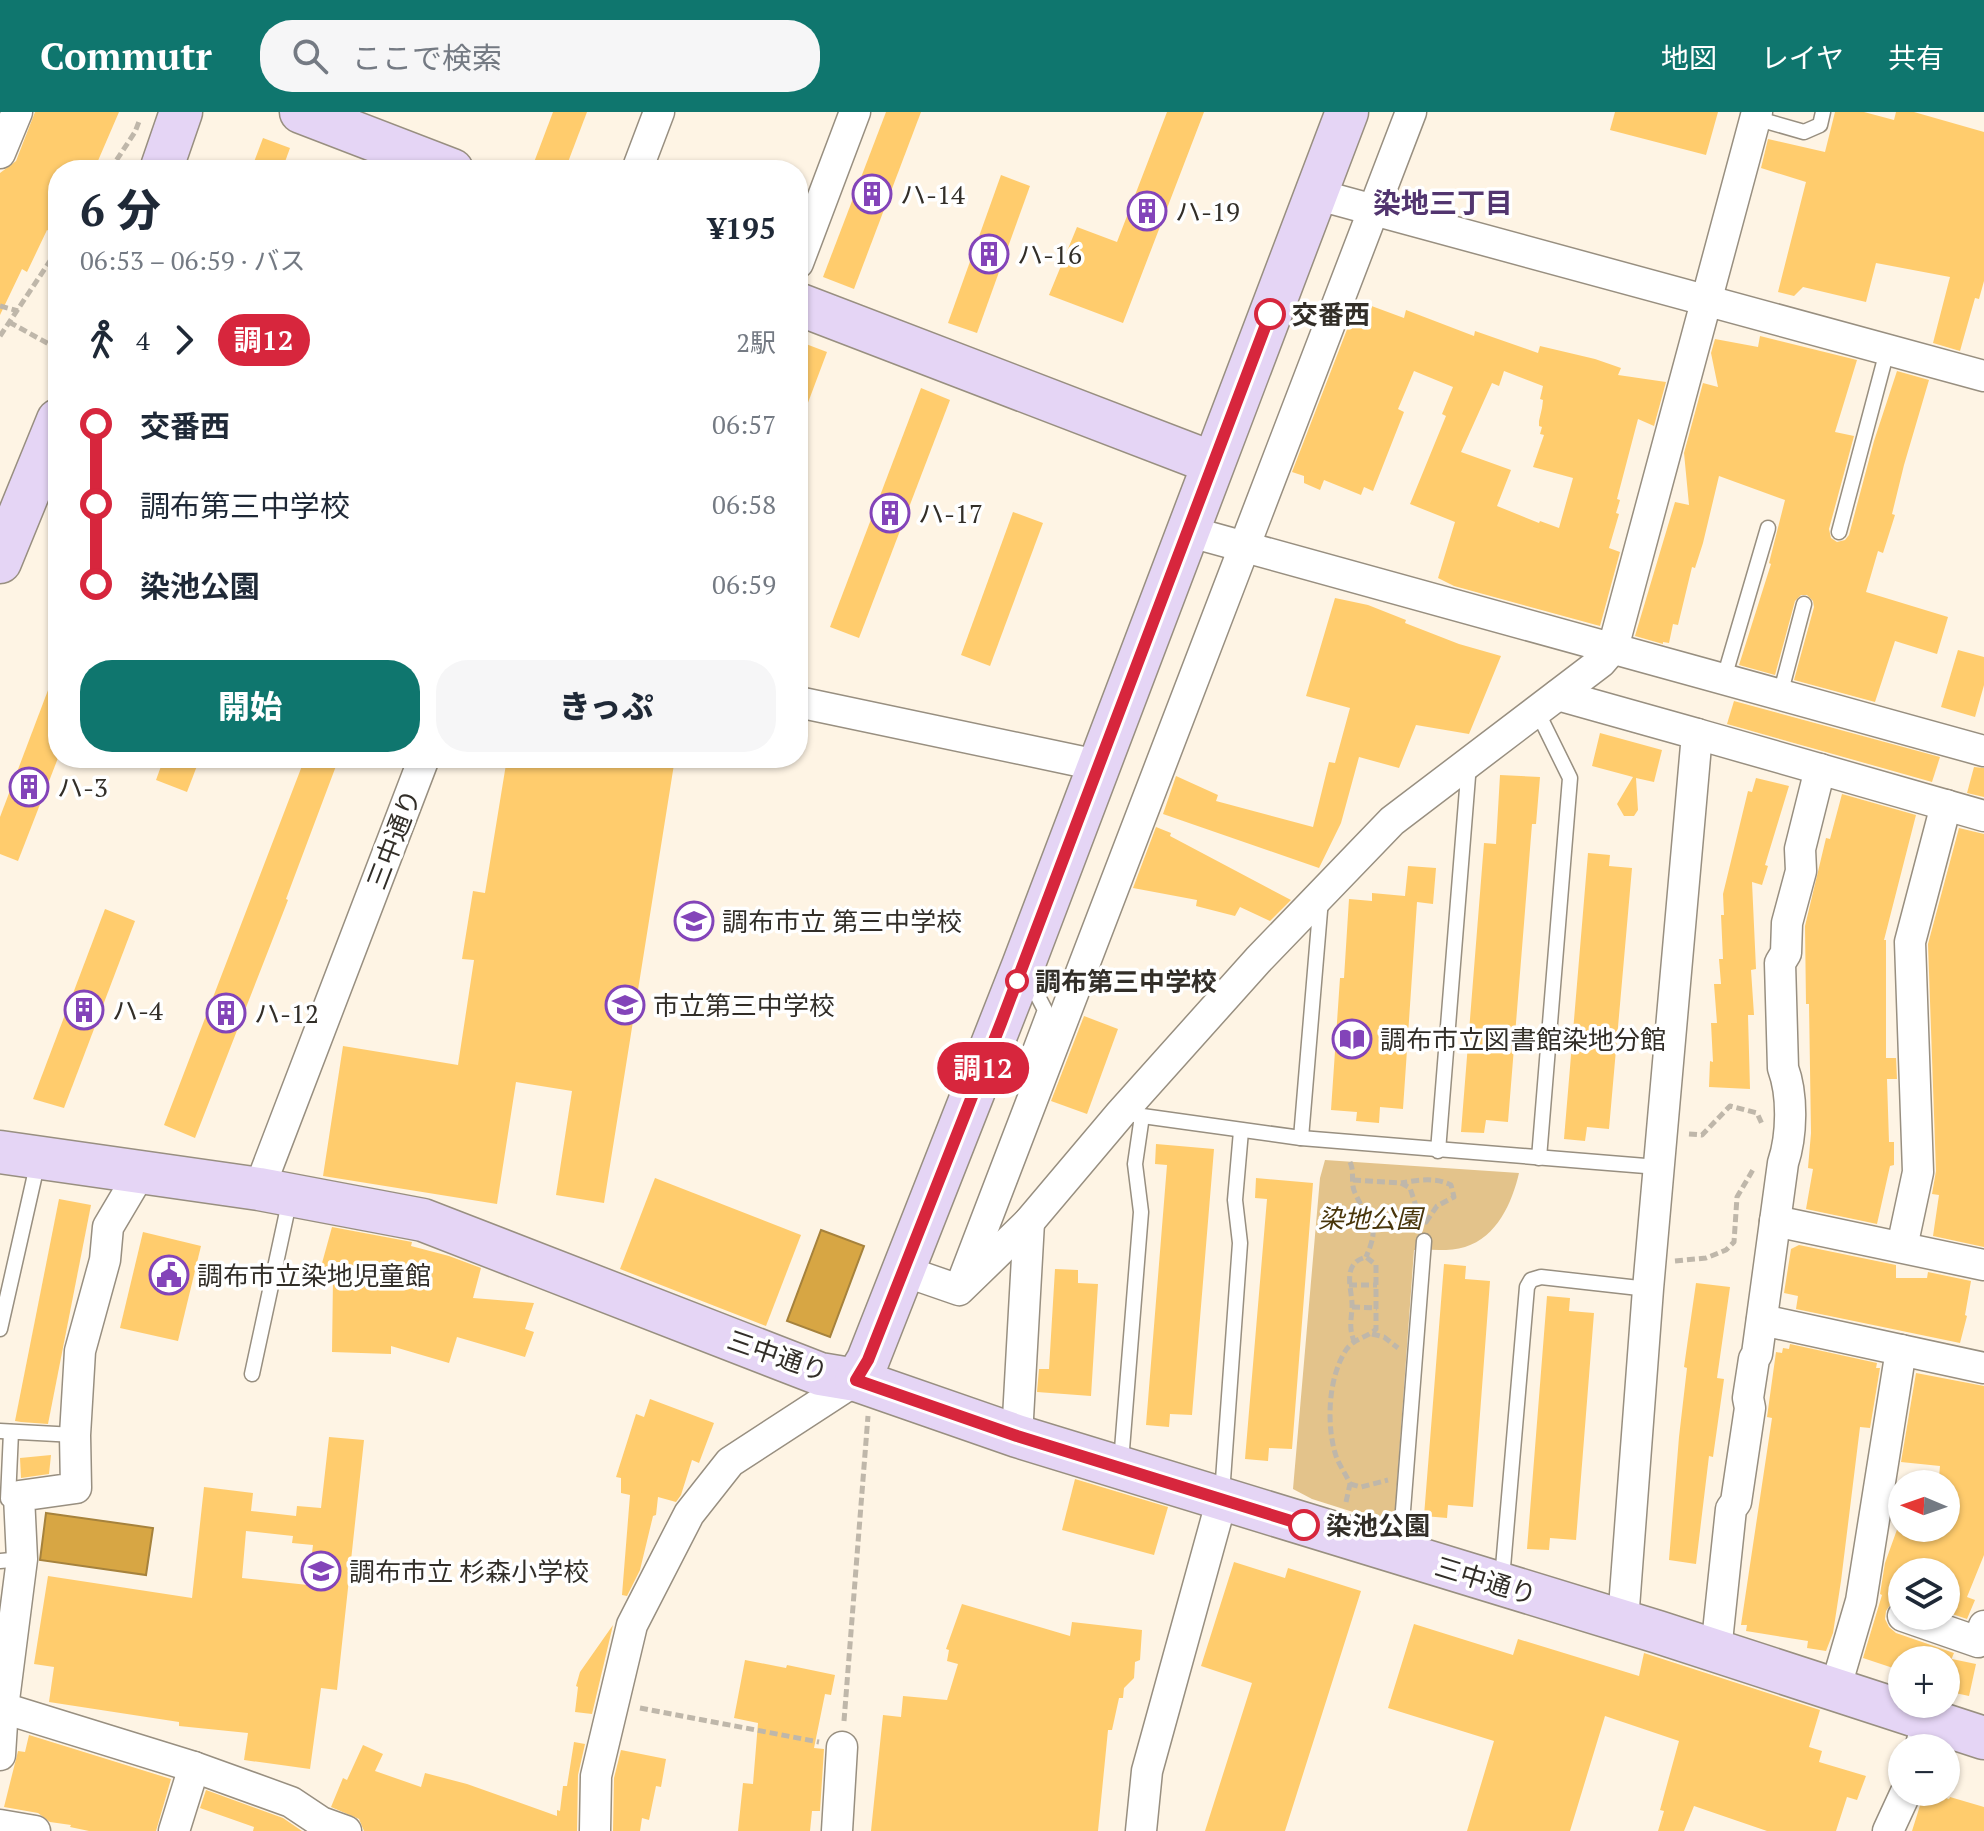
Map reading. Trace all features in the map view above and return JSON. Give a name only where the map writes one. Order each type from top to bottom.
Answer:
[{"type":"street","points":[[0,153],[17,112]]},
{"type":"street","points":[[164,160],[181,112]]},
{"type":"street","points":[[301,112],[426,160]]},
{"type":"street","points":[[641,160],[659,112]]},
{"type":"street","points":[[808,237],[855,112]]},
{"type":"street","points":[[595,1831],[596,1776],[632,1625],[689,1514],[730,1462],[863,1382],[868,1360],[979,1081],[1347,112]]},
{"type":"street","points":[[959,1290],[1411,112]]},
{"type":"street","points":[[959,1290],[1131,1115],[1258,960],[1392,821],[1601,662],[1613,648],[1756,115]]},
{"type":"street","points":[[1315,194],[1984,376]]},
{"type":"street","points":[[808,308],[1213,463]]},
{"type":"street","points":[[0,562],[46,479]]},
{"type":"street","points":[[1187,531],[1984,751]]},
{"type":"street","points":[[1548,703],[1697,734],[1984,816]]},
{"type":"street","points":[[808,704],[1097,765]]},
{"type":"street","points":[[1623,1621],[1658,1167],[1697,734]]},
{"type":"street","name":"三中通り","points":[[275,1192],[421,768]]},
{"type":"street","points":[[1716,1651],[1731,1509],[1736,1502],[1750,1408],[1748,1398],[1788,1146],[1788,1081],[1783,1068],[1780,963],[1786,953],[1787,923],[1801,871],[1800,849],[1820,769]]},
{"type":"street","points":[[1902,1247],[1918,1172],[1910,942],[1946,805]]},
{"type":"street","name":"三中通り","points":[[20,1156],[275,1192],[423,1220],[820,1374],[863,1382],[1017,1436],[1716,1651],[1835,1690],[1924,1734]]},
{"type":"street","points":[[0,1755],[11,1560],[9,1499],[76,1488],[75,1435],[80,1351],[105,1260],[108,1227],[140,1173]]},
{"type":"street","points":[[1775,1221],[1984,1265]]},
{"type":"street","points":[[1017,1436],[1029,1222]]},
{"type":"street","points":[[904,1271],[959,1290]]},
{"type":"street","points":[[1762,1320],[1984,1368]]},
{"type":"street","points":[[1835,1690],[1861,1601],[1901,1350]]},
{"type":"street","points":[[1141,1831],[1147,1771],[1222,1499]]},
{"type":"street","points":[[1861,1601],[1888,1611]]},
{"type":"street","points":[[1953,1630],[1982,1638]]},
{"type":"street","points":[[1,1707],[194,1767],[291,1802],[321,1822],[346,1831]]},
{"type":"street","name":"三中通り","points":[[1960,1736],[1984,1738]]},
{"type":"street","points":[[837,1831],[842,1747]]},
{"type":"street","points":[[174,1831],[194,1767]]},
{"type":"street","points":[[1888,1831],[1900,1806]]},
{"type":"street","points":[[0,1825],[35,1831]]},
{"type":"lane","points":[[1756,115],[1804,132],[1820,125],[1823,112]]},
{"type":"lane","points":[[1839,532],[1887,351]]},
{"type":"lane","points":[[1724,678],[1768,528]]},
{"type":"lane","points":[[1780,695],[1804,604]]},
{"type":"lane","points":[[1539,1158],[1570,778],[1548,703]]},
{"type":"lane","points":[[1438,1151],[1469,760]]},
{"type":"lane","points":[[1301,1138],[1321,895]]},
{"type":"lane","points":[[1121,1467],[1141,1212],[1131,1115],[1301,1138],[1658,1167]]},
{"type":"lane","points":[[1222,1499],[1240,1243],[1235,1200],[1241,1131]]},
{"type":"lane","points":[[0,1329],[20,1156]]},
{"type":"lane","points":[[252,1374],[275,1192]]},
{"type":"lane","points":[[1396,1554],[1401,1536],[1424,1241]]},
{"type":"lane","points":[[1500,1585],[1504,1568],[1527,1287],[1531,1280],[1541,1277],[1648,1289]]},
{"type":"lane","points":[[9,1499],[6,1432],[75,1435]]},
{"type":"path","points":[[117,160],[135,132],[142,112]]},
{"type":"path","points":[[0,336],[48,264]]},
{"type":"path","points":[[0,306],[18,311]]},
{"type":"path","points":[[9,322],[48,343]]},
{"type":"path","points":[[1683,1134],[1702,1135],[1730,1106],[1757,1113],[1764,1127]]},
{"type":"path","points":[[1345,1153],[1353,1170],[1354,1191],[1371,1217],[1375,1238],[1366,1257],[1353,1265],[1349,1285],[1352,1307],[1349,1329],[1354,1341]]},
{"type":"path","points":[[1670,1261],[1706,1258],[1726,1250],[1734,1242],[1737,1197],[1758,1158]]},
{"type":"path","points":[[1353,1180],[1401,1183],[1443,1181],[1451,1185],[1454,1197],[1437,1206],[1426,1222],[1424,1241]]},
{"type":"path","points":[[1401,1183],[1410,1188],[1417,1209],[1426,1222]]},
{"type":"path","points":[[1372,1226],[1400,1219],[1426,1222]]},
{"type":"path","points":[[1344,1509],[1350,1484],[1336,1459],[1331,1434],[1331,1410],[1334,1379],[1345,1351],[1354,1341],[1376,1329],[1376,1265],[1366,1257]]},
{"type":"path","points":[[1349,1285],[1377,1285]]},
{"type":"path","points":[[1352,1307],[1377,1308]]},
{"type":"path","points":[[611,1703],[842,1747],[863,1382]]},
{"type":"path","points":[[1350,1484],[1361,1487],[1383,1480],[1406,1480]]},
{"type":"green space","name":"染地公園","points":[[1325,1160],[1519,1173],[1507,1207],[1486,1235],[1459,1249],[1414,1250],[1394,1525],[1312,1499],[1293,1489],[1320,1178]]},
{"type":"shaded area","points":[[821,1230],[864,1246],[830,1337],[787,1321]]},
{"type":"shaded area","points":[[46,1513],[153,1528],[146,1575],[40,1560]]},
{"type":"building","points":[[35,112],[119,112],[98,160],[48,160],[48,230],[27,272],[22,269],[0,315],[0,173],[16,161]]},
{"type":"building","points":[[553,112],[587,112],[569,160],[535,160]]},
{"type":"building","name":"ハ-14","points":[[886,112],[921,112],[854,289],[823,277]]},
{"type":"building","name":"ハ-19","points":[[1167,112],[1204,112],[1123,323],[1049,295],[1077,227],[1117,242]]},
{"type":"building","points":[[1615,112],[1718,112],[1706,155],[1610,130]]},
{"type":"building","points":[[1835,112],[1864,112],[1894,120],[1896,112],[1914,112],[1984,132],[1984,281],[1979,299],[1975,298],[1960,351],[1933,343],[1950,277],[1876,263],[1866,302],[1803,287],[1794,296],[1778,292],[1806,182],[1761,168],[1768,139],[1825,152]]},
{"type":"building","points":[[263,138],[290,148],[286,160],[255,160]]},
{"type":"building","name":"ハ-16","points":[[1001,175],[1030,186],[977,333],[948,323]]},
{"type":"building","points":[[1358,301],[1404,318],[1406,310],[1474,336],[1475,331],[1538,353],[1540,346],[1595,359],[1621,368],[1618,375],[1666,382],[1654,426],[1638,419],[1617,499],[1620,500],[1616,513],[1619,514],[1609,548],[1620,552],[1600,626],[1454,586],[1438,578],[1455,522],[1410,504],[1446,416],[1442,414],[1453,387],[1414,371],[1398,409],[1404,412],[1373,491],[1364,487],[1361,495],[1324,480],[1320,490],[1304,483],[1304,476],[1292,472]],"holes":[[[1504,371],[1543,386],[1539,426],[1542,427],[1540,434],[1544,435],[1533,467],[1573,478],[1559,528],[1497,506],[1511,470],[1461,452],[1492,383],[1499,386]]]},
{"type":"building","points":[[1760,336],[1857,360],[1835,432],[1854,436],[1829,529],[1831,538],[1837,542],[1849,535],[1874,441],[1897,371],[1929,380],[1904,465],[1892,514],[1895,515],[1883,553],[1878,551],[1866,592],[1948,617],[1937,654],[1895,641],[1875,702],[1794,680],[1814,607],[1807,595],[1801,595],[1795,601],[1775,675],[1739,665],[1771,564],[1785,500],[1719,476],[1703,543],[1695,568],[1692,567],[1678,625],[1673,624],[1669,643],[1635,636],[1675,502],[1689,505],[1684,453],[1703,383],[1718,387],[1711,353],[1715,339],[1758,347]]},
{"type":"building","points":[[808,345],[827,352],[808,403]]},
{"type":"building","name":"ハ-17","points":[[921,388],[950,400],[859,638],[830,627]]},
{"type":"building","points":[[1013,512],[1043,523],[990,666],[961,655]]},
{"type":"building","points":[[1335,598],[1368,605],[1459,644],[1501,656],[1469,734],[1416,725],[1399,768],[1359,757],[1341,823],[1319,868],[1163,814],[1176,776],[1218,795],[1216,801],[1313,827],[1329,762],[1335,763],[1350,708],[1306,696]]},
{"type":"building","points":[[1958,650],[1984,657],[1984,685],[1975,717],[1941,707]]},
{"type":"building","name":"ハ-3","points":[[48,690],[48,768],[54,768],[18,861],[0,854],[0,817]]},
{"type":"building","points":[[1734,701],[1940,757],[1932,782],[1727,724]]},
{"type":"building","points":[[1600,733],[1662,750],[1654,782],[1636,778],[1638,810],[1634,816],[1624,816],[1617,804],[1633,777],[1592,766]]},
{"type":"building","points":[[1974,767],[1984,768],[1984,797],[1967,793]]},
{"type":"building","points":[[160,768],[196,768],[187,792],[156,780]]},
{"type":"building","name":"ハ-12","points":[[301,768],[335,768],[288,900],[195,1138],[164,1125]]},
{"type":"building","points":[[505,768],[673,768],[604,1203],[556,1195],[572,1091],[516,1082],[497,1204],[323,1176],[343,1046],[458,1065],[474,960],[462,959],[473,891],[485,893]]},
{"type":"building","points":[[1500,775],[1540,777],[1536,824],[1532,824],[1508,1122],[1486,1120],[1484,1133],[1461,1132],[1484,843],[1496,844]]},
{"type":"building","points":[[1756,778],[1789,786],[1762,885],[1752,882],[1756,969],[1751,970],[1754,1015],[1748,1015],[1750,1089],[1709,1087],[1710,1061],[1713,1062],[1711,1023],[1717,1023],[1714,984],[1721,984],[1719,959],[1723,959],[1723,894],[1748,791],[1752,792]]},
{"type":"building","points":[[1842,794],[1916,815],[1884,940],[1886,1058],[1896,1058],[1897,1079],[1887,1079],[1889,1142],[1894,1142],[1894,1165],[1890,1166],[1877,1224],[1806,1209],[1813,1169],[1808,1168],[1811,1133],[1805,926],[1826,838],[1830,839]]},
{"type":"building","points":[[1156,827],[1291,900],[1270,921],[1240,907],[1235,916],[1196,906],[1197,900],[1133,888]]},
{"type":"building","points":[[1959,828],[1984,834],[1984,1247],[1933,1236],[1939,1195],[1932,1194],[1936,1171],[1928,944]]},
{"type":"building","points":[[1588,853],[1610,855],[1609,866],[1632,868],[1609,1129],[1587,1127],[1585,1141],[1564,1139]]},
{"type":"building","points":[[1408,866],[1436,868],[1433,904],[1417,902],[1403,1109],[1380,1107],[1379,1123],[1356,1121],[1357,1112],[1331,1110],[1349,899],[1372,901],[1372,893],[1405,896]]},
{"type":"building","name":"ハ-4","points":[[105,909],[135,921],[64,1108],[33,1099]]},
{"type":"building","points":[[1084,1016],[1118,1029],[1087,1114],[1051,1101]]},
{"type":"building","points":[[1156,1144],[1214,1149],[1192,1415],[1170,1414],[1169,1427],[1146,1425],[1167,1165],[1155,1164]]},
{"type":"building","points":[[655,1178],[801,1235],[766,1326],[620,1269]]},
{"type":"building","points":[[1256,1178],[1313,1183],[1292,1449],[1269,1448],[1268,1461],[1245,1459],[1267,1199],[1255,1198]]},
{"type":"building","points":[[59,1199],[91,1205],[48,1424],[15,1421]]},
{"type":"building","points":[[332,1227],[412,1242],[411,1246],[481,1268],[473,1298],[534,1303],[525,1329],[534,1332],[525,1357],[457,1337],[449,1363],[391,1346],[391,1354],[332,1352],[333,1278],[319,1274]]},
{"type":"building","points":[[143,1232],[201,1246],[178,1341],[120,1328]]},
{"type":"building","points":[[1799,1245],[1896,1265],[1896,1278],[1927,1278],[1928,1272],[1971,1281],[1960,1343],[1796,1309],[1798,1296],[1784,1293],[1791,1249]]},
{"type":"building","points":[[1444,1264],[1466,1266],[1465,1279],[1490,1281],[1473,1507],[1448,1505],[1447,1518],[1424,1516]]},
{"type":"building","points":[[1055,1269],[1078,1270],[1078,1283],[1098,1284],[1091,1396],[1037,1392],[1039,1369],[1049,1369]]},
{"type":"building","points":[[1696,1283],[1730,1287],[1717,1378],[1724,1379],[1713,1457],[1709,1456],[1696,1564],[1669,1560],[1687,1368],[1684,1367]]},
{"type":"building","points":[[1547,1296],[1570,1298],[1569,1311],[1594,1313],[1576,1540],[1550,1538],[1549,1550],[1527,1549]]},
{"type":"building","points":[[1790,1344],[1877,1363],[1876,1368],[1880,1368],[1870,1428],[1860,1427],[1841,1581],[1833,1633],[1826,1651],[1807,1648],[1808,1641],[1746,1631],[1747,1625],[1741,1625],[1772,1418],[1767,1417],[1776,1352],[1789,1349]]},
{"type":"building","points":[[1916,1373],[1984,1386],[1984,1555],[1967,1597],[1975,1600],[1967,1619],[1960,1617],[1960,1558],[1888,1558],[1888,1608],[1885,1619],[1888,1630],[1934,1646],[1888,1646],[1888,1666],[1863,1658],[1882,1595],[1885,1563],[1893,1542],[1960,1542],[1960,1470],[1940,1470],[1940,1466],[1901,1462]]},
{"type":"building","points":[[650,1399],[714,1423],[699,1463],[692,1460],[676,1502],[658,1497],[640,1570],[627,1596],[622,1595],[630,1495],[621,1493],[621,1478],[616,1477],[636,1414],[644,1417]]},
{"type":"building","points":[[329,1437],[364,1440],[337,1690],[321,1688],[310,1769],[244,1760],[248,1733],[179,1726],[179,1722],[49,1702],[54,1667],[34,1664],[48,1576],[192,1598],[204,1487],[253,1493],[251,1511],[296,1516],[297,1506],[321,1508]],"holes":[[[246,1531],[293,1536],[292,1543],[313,1545],[308,1585],[242,1578]]]},
{"type":"building","points":[[51,1455],[49,1474],[21,1478],[20,1458]]},
{"type":"building","points":[[1075,1479],[1168,1507],[1154,1555],[1062,1530]]},
{"type":"building","points":[[1234,1562],[1285,1578],[1288,1568],[1361,1591],[1285,1831],[1205,1831],[1252,1683],[1201,1666]]},
{"type":"building","points":[[962,1604],[1070,1636],[1072,1622],[1142,1630],[1140,1660],[1135,1662],[1134,1678],[1124,1688],[1123,1698],[1119,1698],[1112,1730],[1108,1730],[1098,1831],[871,1831],[883,1715],[901,1717],[903,1696],[947,1700],[958,1664],[947,1661],[949,1650],[946,1649]]},
{"type":"building","points":[[1414,1624],[1513,1655],[1518,1639],[1639,1676],[1644,1653],[1820,1710],[1809,1747],[1822,1751],[1819,1762],[1866,1776],[1857,1800],[1847,1797],[1836,1831],[1767,1831],[1694,1806],[1684,1831],[1658,1831],[1664,1811],[1660,1810],[1679,1741],[1605,1716],[1570,1831],[1467,1831],[1494,1741],[1388,1708]]},
{"type":"building","points":[[613,1625],[592,1714],[575,1712],[580,1672]]},
{"type":"building","points":[[745,1660],[835,1675],[831,1695],[825,1694],[814,1748],[824,1749],[820,1811],[812,1811],[810,1831],[738,1831],[743,1783],[753,1784],[758,1723],[734,1718]]},
{"type":"building","points":[[1960,1661],[1976,1664],[1969,1696],[1960,1694]]},
{"type":"building","points":[[29,1735],[171,1779],[156,1831],[89,1831],[50,1822],[38,1813],[4,1807],[18,1751],[25,1752]]},
{"type":"building","points":[[574,1742],[585,1744],[578,1775],[577,1831],[364,1831],[359,1819],[331,1807],[343,1778],[347,1780],[363,1745],[383,1754],[375,1771],[421,1787],[425,1773],[467,1784],[557,1816],[563,1786],[567,1786]]},
{"type":"building","points":[[621,1750],[666,1759],[661,1787],[656,1786],[649,1820],[642,1818],[640,1831],[613,1831],[614,1778]]},
{"type":"building","points":[[206,1790],[283,1818],[302,1831],[253,1831],[254,1827],[200,1808]]},
{"type":"building","points":[[1960,1800],[1984,1807],[1984,1831],[1912,1831],[1920,1806],[1960,1806]]},
{"type":"bus line","name":"調12","points":[[1270,314],[979,1081],[868,1360],[856,1380],[1017,1436],[1304,1525]]},
{"type":"place","name":"ハ-14","points":[[872,194]]},
{"type":"place","name":"ハ-19","points":[[1147,211]]},
{"type":"place","name":"ハ-16","points":[[989,254]]},
{"type":"place","name":"交番西","points":[[1270,314]]},
{"type":"place","name":"ハ-17","points":[[890,513]]},
{"type":"place","name":"ハ-3","points":[[29,787]]},
{"type":"place","name":"調布市立 第三中学校","points":[[694,921]]},
{"type":"place","name":"調布第三中学校","points":[[1017,981]]},
{"type":"place","name":"市立第三中学校","points":[[625,1005]]},
{"type":"place","name":"ハ-4","points":[[84,1010]]},
{"type":"place","name":"ハ-12","points":[[226,1013]]},
{"type":"place","name":"調布市立図書館染地分館","points":[[1352,1039]]},
{"type":"place","name":"調布市立染地児童館","points":[[169,1275]]},
{"type":"place","name":"染池公園","points":[[1304,1525]]},
{"type":"place","name":"調布市立 杉森小学校","points":[[321,1571]]},
{"type":"district","name":"染地三丁目","points":[[1443,202]]}]
